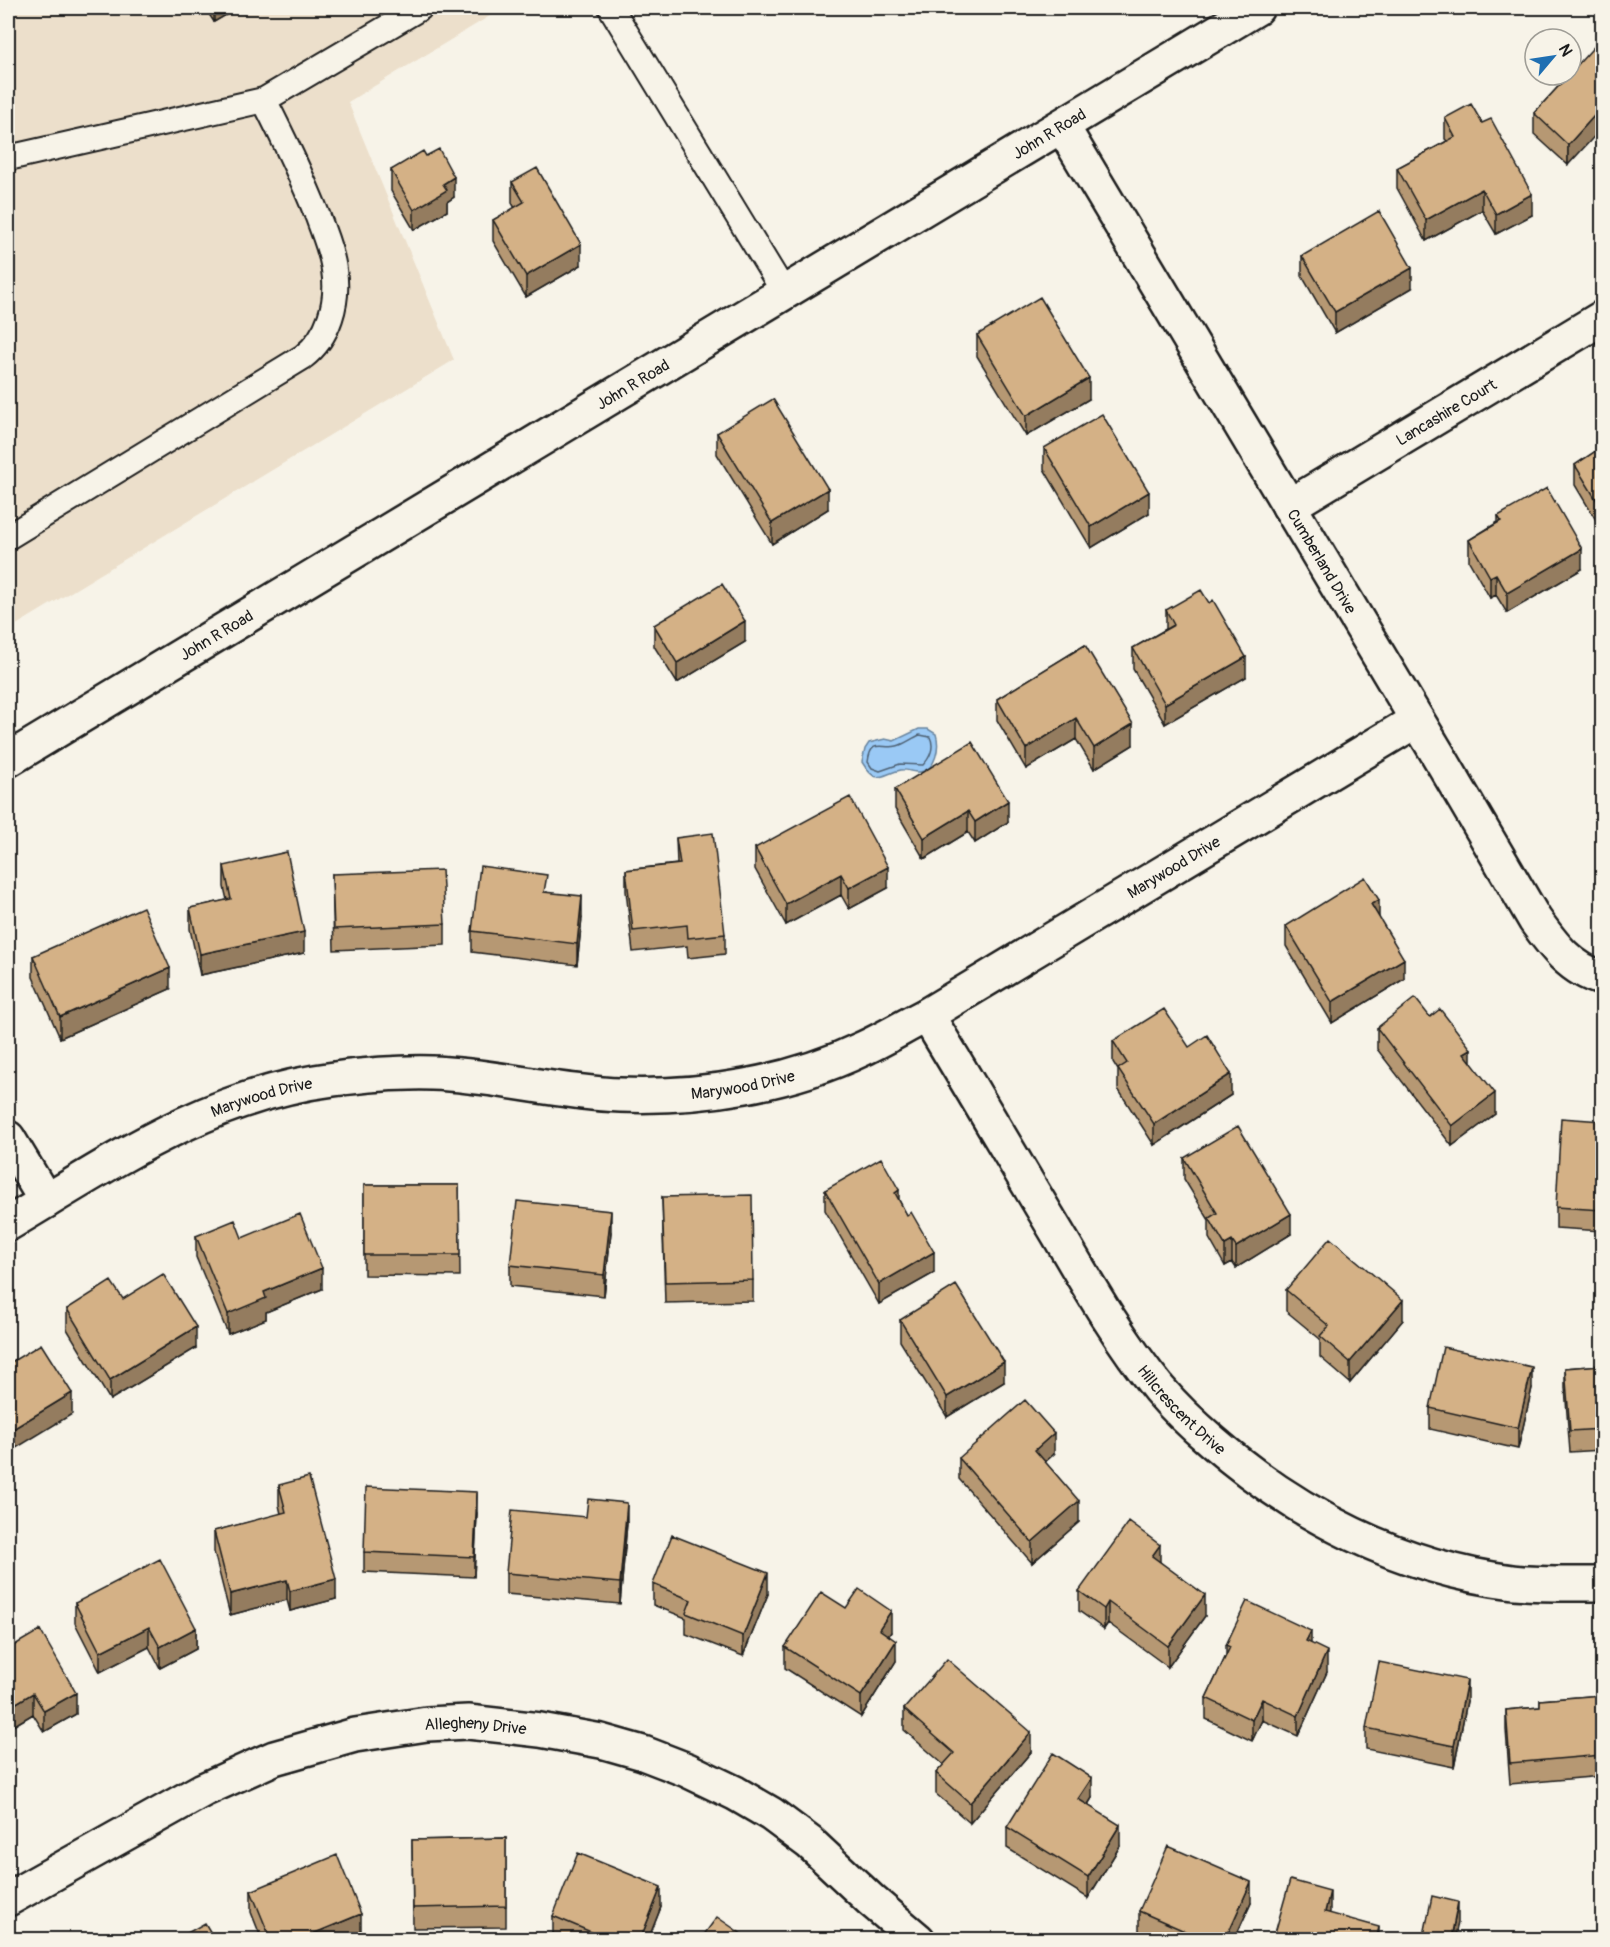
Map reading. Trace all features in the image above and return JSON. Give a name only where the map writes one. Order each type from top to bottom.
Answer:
[{"type":"street","name":"John R Road","points":[[8,760],[1257,8]]},
{"type":"street","name":"Cumberland Drive","points":[[1062,126],[1540,928],[1571,964],[1602,978]]},
{"type":"street","name":"Lancashire Court","points":[[1289,506],[1602,318]]},
{"type":"street","name":"Marywood Drive","points":[[8,1224],[135,1148],[216,1109],[294,1086],[355,1077],[432,1073],[620,1095],[674,1095],[722,1090],[769,1081],[816,1068],[861,1050],[927,1015],[1417,720]]},
{"type":"street","name":"Hillcrescent Drive","points":[[927,1015],[1107,1317],[1159,1388],[1183,1415],[1220,1448],[1248,1471],[1323,1520],[1380,1547],[1428,1564],[1514,1582],[1602,1584]]},
{"type":"street","points":[[8,1138],[46,1202]]},
{"type":"street","name":"Allegheny Drive","points":[[8,1899],[203,1790],[274,1758],[355,1735],[468,1722],[540,1730],[601,1741],[643,1753],[687,1770],[735,1793],[771,1814],[810,1843],[918,1940]]},
{"type":"lane","points":[[8,158],[264,100],[420,8]]},
{"type":"lane","points":[[610,8],[784,292]]},
{"type":"lane","points":[[8,537],[303,357],[318,343],[328,327],[335,297],[335,272],[332,258],[304,182],[264,100]]},
{"type":"shaded area","points":[[8,8],[503,8],[348,102],[454,360],[8,630]]},
{"type":"water","points":[[919,729],[928,729],[936,734],[936,757],[930,767],[920,772],[901,770],[880,777],[876,777],[867,770],[862,762],[869,743],[885,739],[894,741]]},
{"type":"building","points":[[1602,38],[1602,107],[1568,145],[1534,113],[1558,87],[1583,87],[1583,59]]},
{"type":"building","points":[[1471,104],[1482,123],[1491,119],[1532,194],[1496,214],[1482,189],[1426,220],[1397,168],[1455,137],[1445,118]]},
{"type":"building","points":[[439,149],[454,177],[443,184],[447,190],[414,210],[391,170],[423,151],[426,156]]},
{"type":"building","points":[[537,168],[581,244],[526,276],[493,220],[524,202],[512,182]]},
{"type":"building","points":[[1379,211],[1412,268],[1335,312],[1302,256]]},
{"type":"building","points":[[1040,297],[1089,378],[1026,416],[977,335]]},
{"type":"building","points":[[773,399],[828,489],[772,523],[717,433]]},
{"type":"building","points":[[1102,414],[1149,492],[1091,527],[1044,448]]},
{"type":"building","points":[[1602,447],[1602,509],[1575,465]]},
{"type":"building","points":[[1547,488],[1582,549],[1507,593],[1496,574],[1490,577],[1469,540],[1501,521],[1498,516]]},
{"type":"building","points":[[722,584],[745,621],[677,663],[654,625]]},
{"type":"building","points":[[1201,590],[1209,603],[1213,600],[1246,657],[1165,704],[1133,648],[1174,625],[1166,610]]},
{"type":"building","points":[[1085,645],[1133,724],[1094,748],[1076,718],[1026,749],[997,699]]},
{"type":"building","points":[[972,742],[1008,801],[975,822],[968,811],[924,838],[895,789]]},
{"type":"building","points":[[850,797],[888,867],[849,888],[841,874],[786,904],[755,848]]},
{"type":"building","points":[[713,833],[725,934],[688,938],[687,925],[633,931],[626,870],[680,864],[676,838]]},
{"type":"building","points":[[287,852],[304,932],[200,954],[190,908],[231,899],[224,866]]},
{"type":"building","points":[[480,866],[547,875],[544,892],[582,896],[577,944],[472,931]]},
{"type":"building","points":[[442,870],[445,924],[334,929],[332,874]]},
{"type":"building","points":[[1365,877],[1379,900],[1371,904],[1404,959],[1332,1002],[1286,926]]},
{"type":"building","points":[[143,907],[170,968],[60,1017],[33,956]]},
{"type":"building","points":[[1415,998],[1430,1017],[1440,1009],[1471,1049],[1464,1053],[1495,1093],[1452,1126],[1377,1028]]},
{"type":"building","points":[[1164,1009],[1189,1047],[1207,1035],[1231,1074],[1154,1124],[1118,1069],[1127,1063],[1113,1041]]},
{"type":"building","points":[[1561,1118],[1602,1121],[1602,1210],[1556,1207]]},
{"type":"building","points":[[1238,1126],[1291,1214],[1236,1247],[1232,1241],[1225,1245],[1216,1230],[1209,1218],[1217,1213],[1184,1158]]},
{"type":"building","points":[[881,1158],[899,1190],[895,1193],[907,1215],[911,1212],[934,1252],[879,1284],[825,1190]]},
{"type":"building","points":[[364,1185],[459,1185],[460,1255],[364,1255]]},
{"type":"building","points":[[752,1195],[753,1280],[665,1282],[662,1197]]},
{"type":"building","points":[[517,1201],[611,1211],[604,1275],[510,1265]]},
{"type":"building","points":[[300,1214],[322,1268],[264,1292],[266,1298],[228,1314],[196,1236],[235,1220],[242,1238]]},
{"type":"building","points":[[1330,1238],[1403,1300],[1350,1362],[1320,1336],[1329,1326],[1286,1290]]},
{"type":"building","points":[[163,1274],[196,1327],[110,1380],[67,1309],[111,1281],[123,1299]]},
{"type":"building","points":[[956,1285],[1004,1362],[947,1397],[900,1320]]},
{"type":"building","points":[[41,1344],[72,1393],[8,1432],[8,1364]]},
{"type":"building","points":[[1443,1347],[1532,1367],[1518,1428],[1430,1408]]},
{"type":"building","points":[[1602,1365],[1602,1429],[1570,1431],[1565,1368]]},
{"type":"building","points":[[1025,1400],[1054,1433],[1035,1450],[1079,1501],[1032,1542],[959,1458]]},
{"type":"building","points":[[309,1477],[336,1579],[290,1591],[287,1580],[230,1594],[214,1531],[286,1512],[279,1485]]},
{"type":"building","points":[[366,1487],[477,1492],[474,1557],[364,1552]]},
{"type":"building","points":[[588,1499],[627,1503],[620,1583],[506,1573],[512,1510],[586,1517]]},
{"type":"building","points":[[1129,1522],[1160,1545],[1152,1556],[1205,1595],[1168,1646],[1108,1602],[1104,1609],[1079,1591]]},
{"type":"building","points":[[672,1535],[768,1573],[743,1636],[686,1613],[691,1600],[653,1584]]},
{"type":"building","points":[[160,1559],[196,1628],[160,1647],[149,1627],[100,1652],[75,1603]]},
{"type":"building","points":[[859,1589],[891,1611],[879,1629],[896,1641],[861,1696],[785,1647],[821,1592],[846,1608]]},
{"type":"building","points":[[1247,1601],[1311,1631],[1306,1641],[1327,1651],[1298,1716],[1262,1699],[1252,1720],[1206,1698],[1230,1647],[1226,1645]]},
{"type":"building","points":[[40,1630],[76,1693],[44,1711],[33,1693],[8,1708],[8,1649]]},
{"type":"building","points":[[947,1659],[1031,1732],[970,1803],[936,1773],[954,1753],[904,1709]]},
{"type":"building","points":[[1379,1662],[1467,1680],[1454,1746],[1366,1728]]},
{"type":"building","points":[[1602,1695],[1602,1755],[1510,1763],[1506,1710],[1540,1707],[1540,1700]]},
{"type":"building","points":[[1053,1753],[1092,1778],[1078,1799],[1120,1825],[1088,1877],[1007,1827]]},
{"type":"building","points":[[506,1838],[506,1906],[413,1908],[412,1840]]},
{"type":"building","points":[[1168,1846],[1251,1882],[1225,1940],[1205,1940],[1139,1911]]},
{"type":"building","points":[[578,1853],[661,1887],[640,1940],[610,1940],[553,1916]]},
{"type":"building","points":[[337,1855],[361,1914],[298,1940],[271,1940],[251,1891]]},
{"type":"building","points":[[1290,1880],[1330,1891],[1325,1912],[1379,1927],[1376,1940],[1273,1940]]},
{"type":"building","points":[[1432,1896],[1458,1902],[1451,1938],[1459,1940],[1423,1940]]},
{"type":"building","points":[[717,1917],[749,1939],[700,1940]]},
{"type":"building","points":[[205,1923],[215,1940],[175,1940]]},
{"type":"building","points":[[1602,1934],[1602,1940],[1560,1940],[1560,1935]]}]
